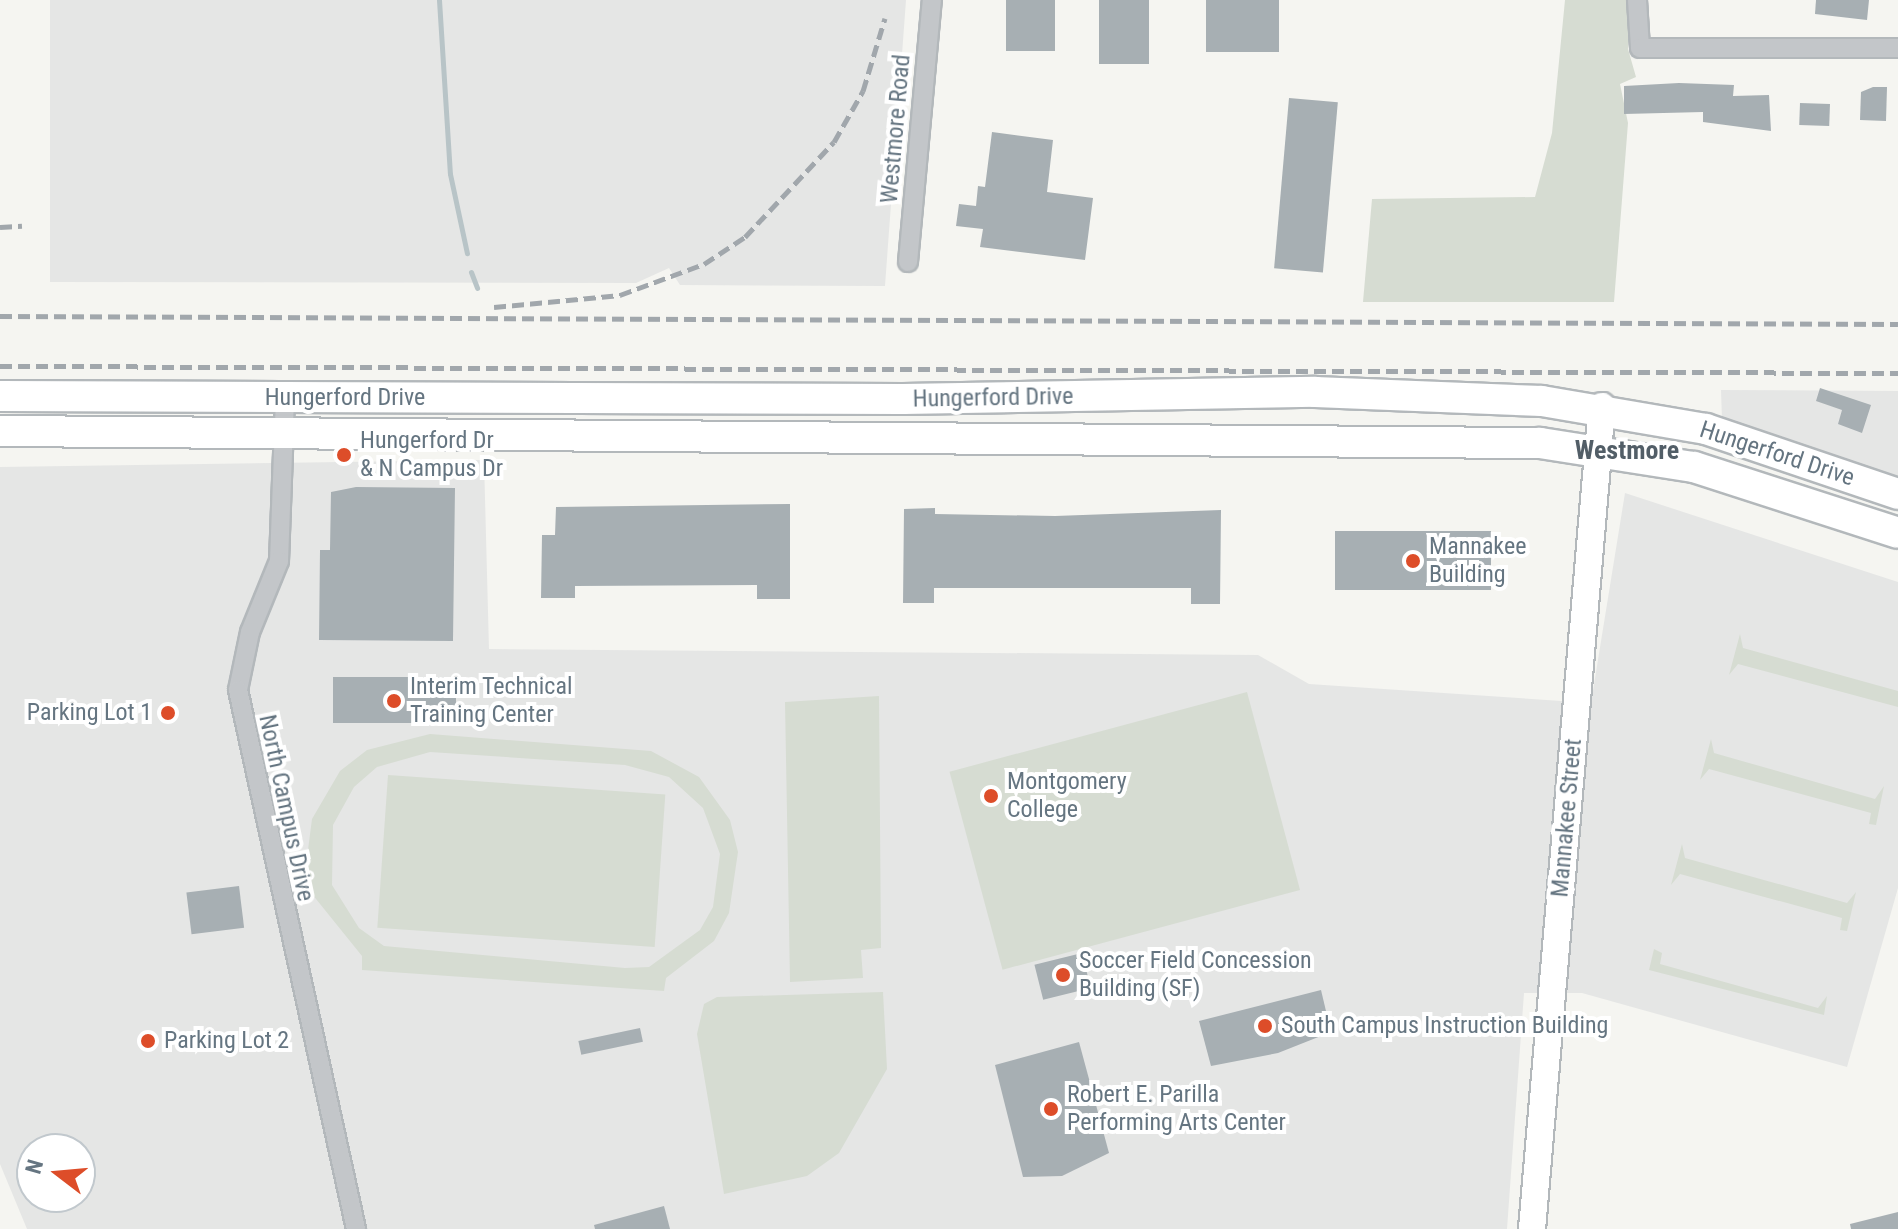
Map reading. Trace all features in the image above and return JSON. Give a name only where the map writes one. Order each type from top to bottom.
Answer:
[{"type":"main road","name":"Hungerford Drive","points":[[0,396],[910,399],[1315,392],[1602,406],[1706,429],[1898,494]]},
{"type":"main road","points":[[910,399],[910,433]]},
{"type":"main road","name":"Hungerford Drive","points":[[0,431],[910,433],[1599,447],[1735,479],[1898,533]]},
{"type":"street","name":"Westmore Road","points":[[908,262],[932,0]]},
{"type":"street","points":[[1637,0],[1640,48],[1898,48]]},
{"type":"street","name":"North Campus Drive","points":[[285,398],[279,561],[250,632],[238,690],[356,1229]]},
{"type":"street","name":"Mannakee Street","points":[[1532,1229],[1602,406]]},
{"type":"shaded area","points":[[50,0],[906,0],[885,286],[680,285],[669,268],[636,283],[50,282]]},
{"type":"shaded area","points":[[1565,0],[1631,0],[1628,49],[1636,77],[1620,84],[1628,123],[1614,302],[1363,302],[1372,199],[1535,197],[1552,133]]},
{"type":"shaded area","points":[[1721,390],[1898,391],[1898,478],[1722,420]]},
{"type":"shaded area","name":"Montgomery College","points":[[484,460],[489,649],[1258,655],[1309,684],[1591,703],[1625,493],[1898,582],[1898,888],[1847,1067],[1582,993],[1524,993],[1507,1229],[27,1229],[20,1213],[96,1213],[96,1133],[16,1133],[16,1203],[0,1164],[0,467]]},
{"type":"shaded area","points":[[1740,634],[1743,648],[1898,691],[1898,707],[1738,664],[1729,675]]},
{"type":"shaded area","points":[[1247,692],[1300,890],[1003,970],[949,772]]},
{"type":"shaded area","points":[[879,696],[881,948],[861,950],[863,978],[790,982],[785,702]]},
{"type":"shaded area","points":[[430,734],[651,751],[699,777],[730,820],[738,852],[729,913],[714,941],[666,978],[664,991],[362,970],[362,956],[312,894],[306,865],[312,819],[340,771],[367,750]],"holes":[[[430,752],[625,765],[669,777],[703,808],[720,854],[713,907],[700,930],[649,967],[625,968],[384,946],[359,928],[332,885],[333,825],[354,787],[377,767]]]},
{"type":"shaded area","points":[[1711,739],[1714,753],[1875,799],[1884,786],[1876,825],[1869,824],[1871,813],[1709,769],[1700,780]]},
{"type":"shaded area","points":[[388,775],[665,794],[655,947],[377,928]]},
{"type":"shaded area","points":[[1682,844],[1685,858],[1847,903],[1856,892],[1847,931],[1840,930],[1842,918],[1680,874],[1671,885]]},
{"type":"shaded area","points":[[1654,949],[1662,953],[1660,964],[1818,1008],[1827,996],[1824,1015],[1649,970]]},
{"type":"shaded area","points":[[883,992],[887,1069],[839,1153],[807,1176],[724,1194],[697,1034],[704,1004],[717,997]]},
{"type":"building","points":[[1006,0],[1055,0],[1055,51],[1006,51]]},
{"type":"building","points":[[1099,0],[1149,0],[1149,64],[1099,64]]},
{"type":"building","points":[[1206,0],[1279,0],[1279,52],[1206,52]]},
{"type":"building","points":[[1816,0],[1869,0],[1867,20],[1815,14]]},
{"type":"building","points":[[1679,83],[1734,85],[1733,96],[1769,95],[1771,131],[1703,122],[1703,112],[1624,114],[1624,86]]},
{"type":"building","points":[[1873,87],[1887,87],[1886,121],[1860,120],[1861,92]]},
{"type":"building","points":[[1289,98],[1338,102],[1323,273],[1274,268]]},
{"type":"building","points":[[1800,103],[1830,104],[1829,126],[1799,125]]},
{"type":"building","points":[[992,132],[1053,140],[1047,192],[1093,198],[1085,260],[980,247],[983,229],[956,226],[959,204],[976,206],[978,186],[985,187]]},
{"type":"building","points":[[1820,388],[1871,405],[1862,433],[1838,424],[1842,410],[1816,401]]},
{"type":"building","points":[[356,487],[455,488],[453,641],[319,640],[320,550],[330,550],[331,492]]},
{"type":"building","points":[[790,504],[790,599],[757,599],[757,585],[575,586],[575,598],[541,598],[542,535],[555,535],[556,507]]},
{"type":"building","points":[[935,508],[935,514],[1055,516],[1221,510],[1220,604],[1191,604],[1191,588],[934,588],[934,603],[903,603],[904,509]]},
{"type":"building","name":"Mannakee Building","points":[[1335,531],[1491,531],[1491,590],[1335,590]]},
{"type":"building","name":"Interim Technical Training Center","points":[[333,677],[456,677],[456,723],[333,723]]},
{"type":"building","points":[[239,886],[244,928],[192,934],[186,892]]},
{"type":"building","name":"Soccer Field Concession Building (SF)","points":[[1082,953],[1091,988],[1043,1000],[1034,965]]},
{"type":"building","name":"South Campus Instruction Building","points":[[1321,990],[1331,1032],[1278,1053],[1211,1066],[1199,1021]]},
{"type":"building","points":[[640,1028],[643,1042],[581,1055],[578,1041]]},
{"type":"building","name":"Robert E. Parilla Performing Arts Center","points":[[1079,1042],[1109,1153],[1062,1176],[1023,1177],[995,1065]]},
{"type":"building","points":[[664,1206],[670,1229],[595,1229],[594,1225]]},
{"type":"building","points":[[1898,1212],[1898,1229],[1851,1229],[1850,1224]]},
{"type":"waterway","points":[[439,0],[450,174],[467,253]]},
{"type":"waterway","points":[[471,272],[477,288]]},
{"type":"railway","points":[[494,307],[620,295],[704,264],[745,237],[834,142],[863,91],[885,18]]},
{"type":"railway","points":[[0,227],[22,226]]},
{"type":"railway","points":[[0,316],[1898,324]]},
{"type":"railway","points":[[0,366],[1898,373]]},
{"type":"place","name":"Hungerford Dr & N Campus Dr","points":[[344,455]]},
{"type":"place","name":"Mannakee Building","points":[[1413,561]]},
{"type":"place","name":"Interim Technical Training Center","points":[[394,701]]},
{"type":"place","name":"Parking Lot 1","points":[[168,713]]},
{"type":"place","name":"Montgomery College","points":[[991,796]]},
{"type":"place","name":"Soccer Field Concession Building (SF)","points":[[1063,975]]},
{"type":"place","name":"South Campus Instruction Building","points":[[1265,1026]]},
{"type":"place","name":"Parking Lot 2","points":[[148,1041]]},
{"type":"place","name":"Robert E. Parilla Performing Arts Center","points":[[1051,1109]]},
{"type":"district","name":"Westmore","points":[[1627,451]]}]
